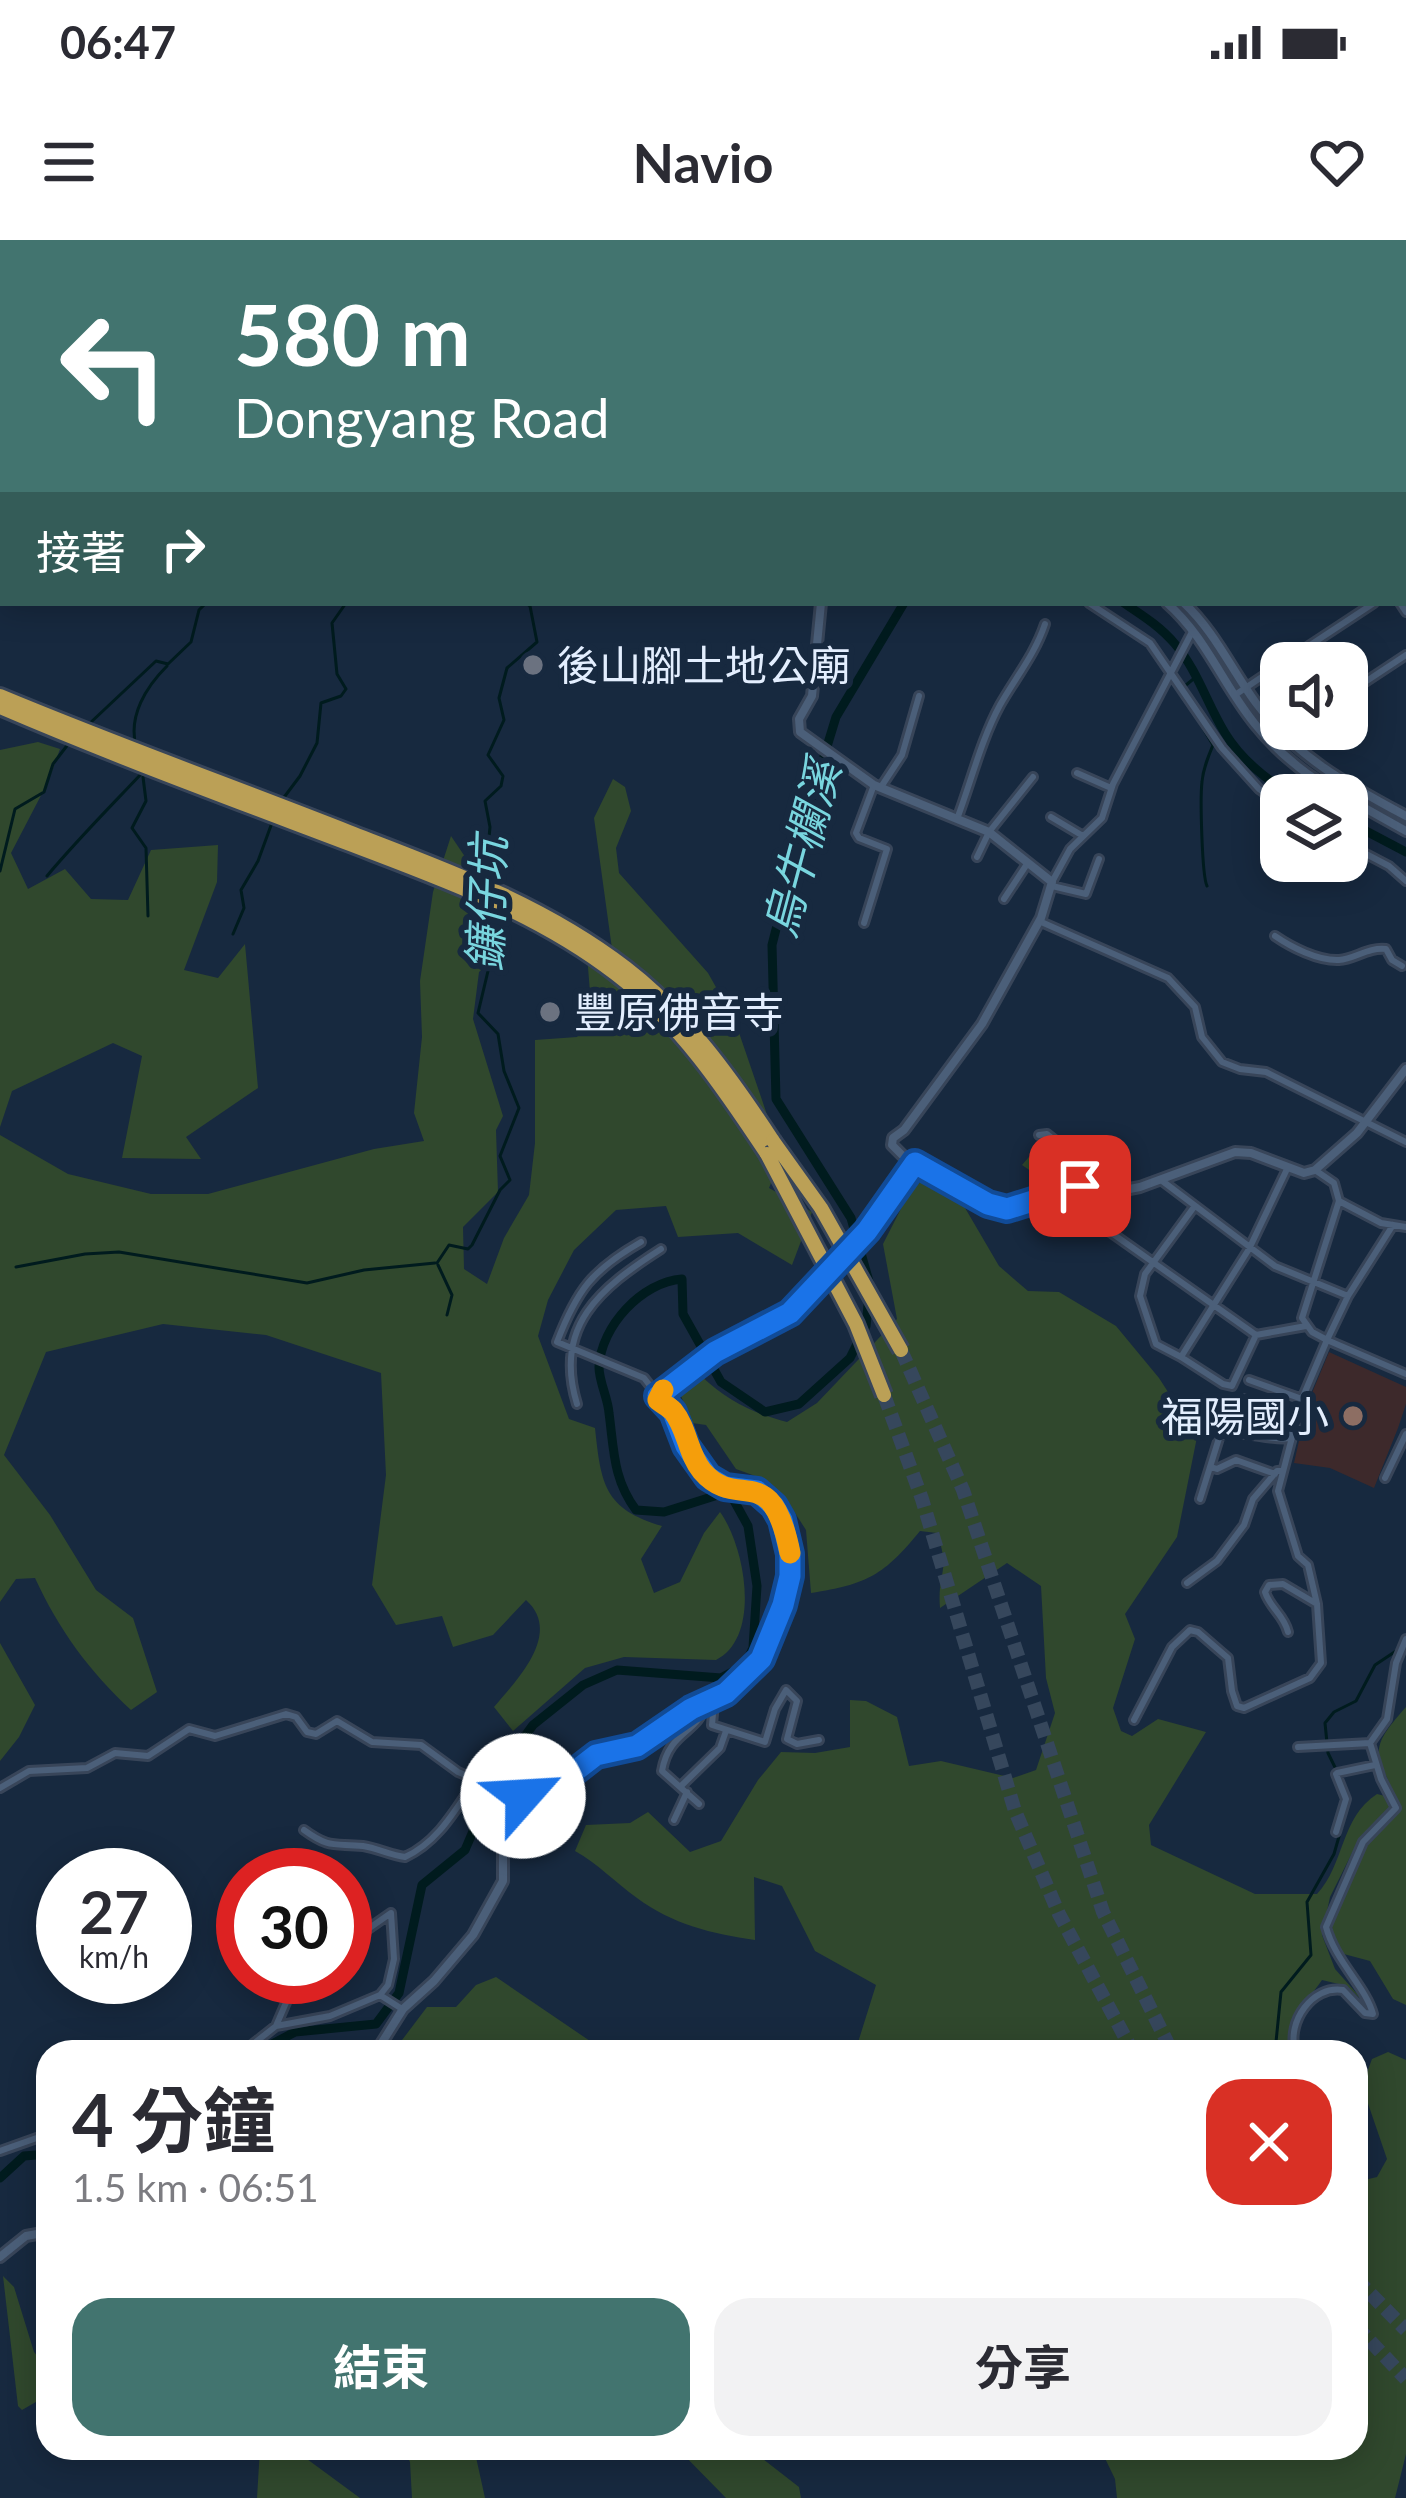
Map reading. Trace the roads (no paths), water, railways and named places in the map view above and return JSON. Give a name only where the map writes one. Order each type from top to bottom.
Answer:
[{"type":"highway","points":[[0,696],[79,733]]},
{"type":"highway","points":[[0,707],[79,733],[484,892],[562,936],[619,976],[652,1006],[820,1208],[901,1350]]},
{"type":"highway","points":[[770,1148],[856,1324],[884,1395]]},
{"type":"street","points":[[821,606],[812,696],[797,726],[851,771],[878,786],[989,832],[1052,884],[1085,894],[1099,859]]},
{"type":"street","points":[[1095,606],[1137,631],[1173,672],[1222,748],[1260,790]]},
{"type":"street","points":[[1169,606],[1254,724],[1285,756],[1312,774]]},
{"type":"street","points":[[1187,606],[1216,640],[1270,721],[1309,759],[1406,816]]},
{"type":"street","points":[[1316,642],[1370,606]]},
{"type":"street","points":[[957,819],[996,714],[1035,652],[1045,624]]},
{"type":"street","points":[[1191,633],[1112,788],[1102,818],[1070,849],[1039,921],[982,1024],[904,1130],[893,1138],[895,1148],[999,1208],[1017,1208],[1080,1186],[1119,1191],[1234,1152],[1304,1173],[1315,1170],[1364,1124],[1406,1069]]},
{"type":"street","points":[[1368,680],[1406,655]]},
{"type":"street","points":[[1235,695],[1260,678]]},
{"type":"street","points":[[864,922],[886,849],[856,833],[878,786],[902,755],[919,696]]},
{"type":"street","points":[[1077,773],[1112,788]]},
{"type":"street","points":[[977,857],[989,832],[1034,777]]},
{"type":"street","points":[[1368,810],[1406,831]]},
{"type":"street","points":[[1051,817],[1083,836]]},
{"type":"street","points":[[1368,855],[1406,881]]},
{"type":"street","points":[[1004,899],[1027,864]]},
{"type":"street","points":[[1039,921],[1168,977],[1192,1001],[1202,1037],[1222,1062],[1266,1072],[1406,1142]]},
{"type":"street","points":[[1275,936],[1300,950],[1338,960],[1377,947],[1386,949],[1402,965]]},
{"type":"street","points":[[1039,1135],[1047,1134],[1119,1191]]},
{"type":"street","points":[[658,1396],[700,1361],[790,1313],[873,1223],[915,1163]]},
{"type":"street","points":[[1181,1357],[1250,1249],[1288,1167]]},
{"type":"street","points":[[1315,1170],[1334,1184],[1339,1202],[1302,1318],[1327,1340],[1406,1374]]},
{"type":"street","points":[[1161,1180],[1275,1266],[1348,1296]]},
{"type":"street","points":[[1055,1193],[1256,1335],[1306,1326]]},
{"type":"street","points":[[1339,1202],[1406,1227]]},
{"type":"street","points":[[1195,1207],[1153,1259],[1140,1296],[1156,1344],[1232,1386],[1256,1335]]},
{"type":"street","points":[[1134,1720],[1172,1647],[1190,1630],[1228,1658],[1232,1691],[1238,1706],[1244,1708],[1310,1678],[1321,1663],[1317,1604],[1308,1565],[1298,1556],[1278,1491],[1279,1472],[1327,1340],[1348,1296],[1393,1225]]},
{"type":"street","points":[[384,2040],[403,2009],[472,1935],[503,1881],[503,1840],[515,1819],[596,1755],[637,1746],[691,1709],[709,1703],[746,1675],[768,1647],[790,1576],[790,1554],[774,1506],[757,1491],[725,1487],[708,1477],[686,1446],[673,1412],[644,1378],[557,1342],[584,1285],[641,1241]]},
{"type":"street","points":[[577,1404],[568,1372],[570,1347],[601,1292],[661,1249]]},
{"type":"street","points":[[1249,1380],[1302,1399]]},
{"type":"street","points":[[1243,1399],[1296,1418]]},
{"type":"street","points":[[1244,1412],[1286,1428],[1292,1438]]},
{"type":"street","points":[[1200,1499],[1220,1435],[1237,1431],[1272,1440],[1292,1438]]},
{"type":"street","points":[[1384,1478],[1406,1434]]},
{"type":"street","points":[[1210,1467],[1217,1469],[1236,1460],[1279,1472]]},
{"type":"street","points":[[1187,1583],[1217,1561],[1244,1525],[1253,1499],[1279,1472]]},
{"type":"street","points":[[1288,1633],[1285,1620],[1268,1603],[1265,1592],[1269,1586],[1283,1584],[1317,1604]]},
{"type":"street","points":[[1298,1747],[1370,1743],[1388,1720],[1396,1663],[1406,1639]]},
{"type":"street","points":[[709,1703],[712,1725],[765,1742],[775,1708],[787,1690],[797,1701],[788,1739],[797,1744],[819,1740]]},
{"type":"street","points":[[699,1804],[662,1771],[665,1751],[702,1716],[709,1703]]},
{"type":"street","points":[[0,1788],[29,1771],[87,1768],[115,1753],[148,1756],[189,1729],[215,1736],[286,1714],[296,1717],[307,1732],[316,1734],[337,1721],[372,1742],[422,1745],[475,1781],[534,1803]]},
{"type":"street","points":[[674,1820],[684,1789],[720,1748],[725,1731]]},
{"type":"street","points":[[1295,2040],[1294,2026],[1314,1996],[1324,1990],[1342,1990],[1365,2013],[1371,2016],[1373,2012],[1337,1958],[1325,1927],[1363,1842],[1395,1813],[1395,1802],[1375,1765],[1370,1743]]},
{"type":"street","points":[[1336,1832],[1346,1799],[1335,1773],[1375,1765]]},
{"type":"street","points":[[304,1831],[339,1848],[367,1846],[404,1857],[435,1836],[475,1781]]},
{"type":"street","points":[[259,2040],[277,2026],[330,2016],[380,1995],[388,1985],[394,1959],[392,1913],[372,1927]]},
{"type":"street","points":[[380,1995],[403,2009]]},
{"type":"street","points":[[277,2026],[286,2004]]},
{"type":"street","points":[[0,2151],[36,2138]]},
{"type":"street","points":[[0,2257],[26,2236],[36,2234]]},
{"type":"waterway","points":[[89,724],[156,661],[168,664],[191,642],[203,606]]},
{"type":"waterway","points":[[282,800],[317,743],[321,703],[341,696],[346,689],[337,674],[332,623],[344,606]]},
{"type":"waterway","name":"鐮仔坑","points":[[485,879],[490,827],[485,801],[501,786],[503,776],[488,755],[504,720],[499,698],[507,668],[537,642],[530,606]]},
{"type":"waterway","name":"烏牛欄溪","points":[[280,2040],[295,2032],[376,2024],[399,1993],[422,1885],[465,1850],[498,1773],[533,1725],[583,1685],[617,1670],[721,1678],[745,1665],[753,1648],[757,1586],[748,1526],[732,1497],[721,1494],[664,1512],[636,1510],[619,1475],[600,1378],[601,1352],[616,1322],[639,1297],[682,1279],[683,1314],[721,1382],[765,1412],[799,1404],[850,1358],[866,1326],[870,1285],[851,1218],[776,1099],[772,945],[836,717],[902,606]]},
{"type":"waterway","points":[[1128,606],[1164,632],[1183,654],[1231,742],[1262,774]]},
{"type":"waterway","points":[[136,746],[141,703],[167,666]]},
{"type":"waterway","points":[[1197,676],[1180,690],[1213,745],[1201,791],[1207,886]]},
{"type":"waterway","points":[[0,871],[15,809],[44,792],[53,764],[69,743]]},
{"type":"waterway","points":[[47,876],[142,773]]},
{"type":"waterway","points":[[143,777],[146,801],[132,828],[146,848],[148,916]]},
{"type":"waterway","points":[[233,934],[244,908],[241,890],[273,820]]},
{"type":"waterway","points":[[1368,832],[1406,852]]},
{"type":"waterway","name":"鐮仔坑","points":[[437,1263],[449,1245],[468,1249],[472,1245],[510,1180],[500,1156],[519,1108],[504,1071],[498,1034],[478,1013],[488,971],[478,946],[484,901]]},
{"type":"waterway","name":"鐮仔坑","points":[[16,1267],[119,1252],[307,1283],[364,1270],[435,1263]]},
{"type":"waterway","points":[[438,1265],[452,1295],[447,1315]]},
{"type":"waterway","points":[[1276,2040],[1281,1992],[1311,1955],[1307,1902],[1334,1854],[1350,1798],[1328,1753],[1325,1723],[1334,1712],[1356,1701],[1375,1665],[1399,1649]]},
{"type":"waterway","name":"烏牛欄溪","points":[[0,2178],[24,2156],[36,2155]]},
{"type":"tunnel","points":[[901,1350],[963,1490],[1103,1912],[1166,2040]]},
{"type":"tunnel","points":[[884,1395],[922,1499],[1015,1811],[1059,1914],[1127,2040]]},
{"type":"tunnel","points":[[1368,2291],[1406,2330]]},
{"type":"tunnel","points":[[1368,2339],[1406,2379]]},
{"type":"place","name":"後山腳土地公廟","points":[[533,665]]},
{"type":"place","name":"豐原佛音寺","points":[[550,1012]]},
{"type":"place","name":"福陽國小","points":[[1353,1416]]}]
